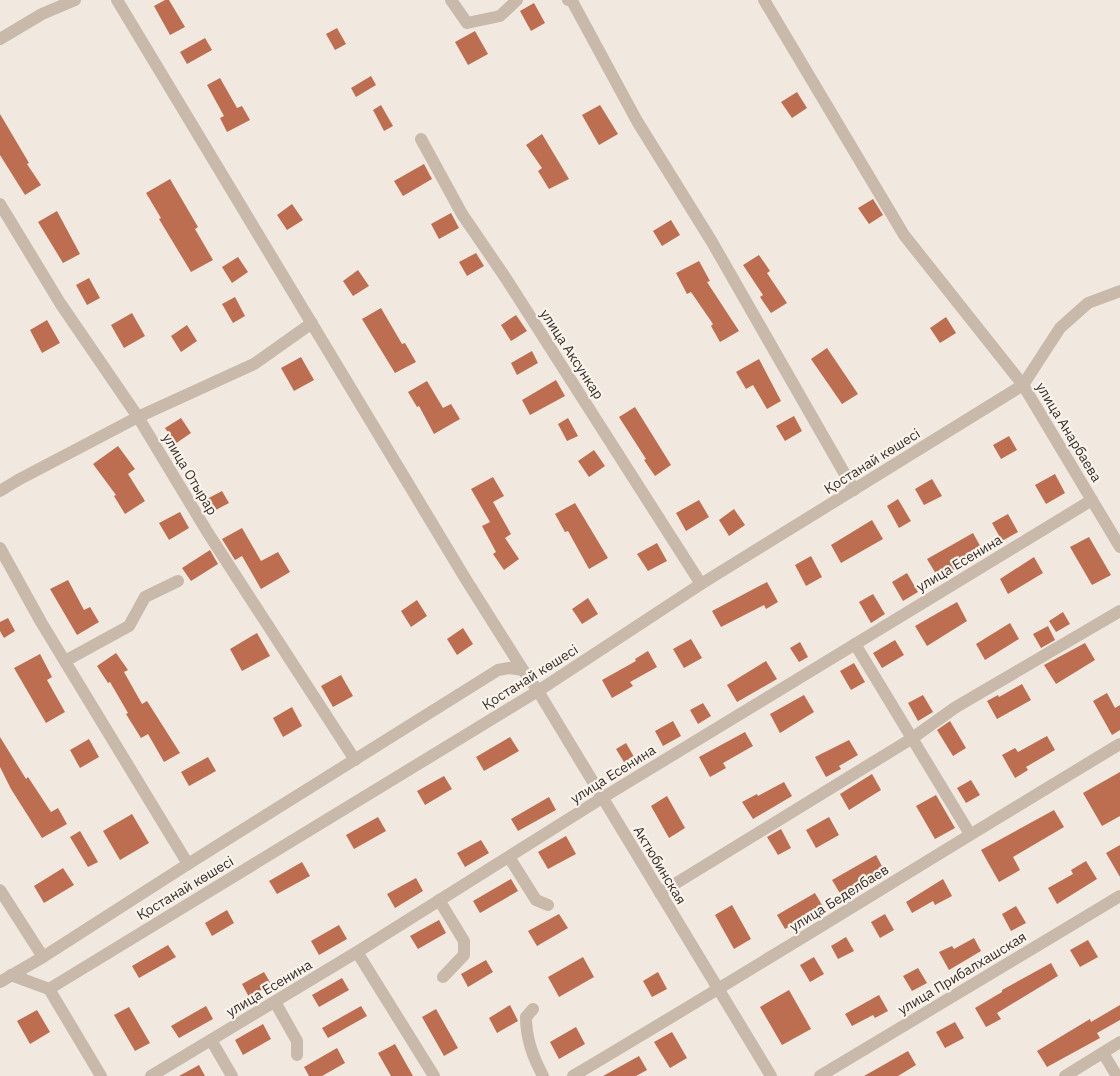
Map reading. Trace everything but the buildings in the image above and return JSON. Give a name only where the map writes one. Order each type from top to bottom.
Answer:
[{"type":"street","points":[[0,39],[42,14],[75,0]]},
{"type":"street","name":"Актюбинская","points":[[117,0],[465,578],[538,691],[771,1076]]},
{"type":"street","points":[[451,0],[467,23],[500,16],[517,0]]},
{"type":"street","points":[[568,0],[572,1],[637,120],[712,242],[854,490]]},
{"type":"street","name":"улица Анарбаева","points":[[764,0],[904,235],[1023,385],[1120,546]]},
{"type":"street","name":"улица Аксункар","points":[[421,139],[462,214],[505,277],[701,584]]},
{"type":"street","name":"улица Отырар","points":[[0,204],[60,303],[138,417],[208,533],[355,760]]},
{"type":"street","points":[[1023,385],[1060,328],[1088,303],[1120,291]]},
{"type":"street","points":[[0,491],[138,417],[254,364],[312,324]]},
{"type":"street","name":"Қостанай көшесі","points":[[49,989],[538,691],[701,584],[1023,385]]},
{"type":"street","name":"улица Есенина","points":[[151,1076],[357,952],[602,798],[1092,500]]},
{"type":"street","points":[[0,548],[41,622],[188,864]]},
{"type":"street","points":[[65,661],[129,626],[145,597],[178,581]]},
{"type":"street","points":[[660,893],[912,739],[956,707],[1120,611]]},
{"type":"street","points":[[854,644],[970,834]]},
{"type":"street","points":[[0,982],[43,957],[498,670],[509,668],[523,670]]},
{"type":"street","name":"улица Беделбаев","points":[[573,1076],[718,990],[970,834],[1120,744]]},
{"type":"street","points":[[509,857],[536,900],[548,905]]},
{"type":"street","points":[[0,890],[43,957]]},
{"type":"street","name":"улица Прибалхашская","points":[[820,1076],[1120,896]]},
{"type":"street","points":[[439,900],[464,941],[464,955],[443,976]]},
{"type":"street","points":[[357,952],[434,1076]]},
{"type":"street","points":[[11,975],[49,989],[101,1076]]},
{"type":"street","points":[[275,1002],[298,1041],[297,1056]]},
{"type":"street","points":[[533,1009],[526,1017],[528,1038],[532,1056],[543,1076]]},
{"type":"street","points":[[211,1040],[232,1076]]},
{"type":"street","points":[[1065,1076],[1120,1042]]},
{"type":"street","points":[[1104,1053],[1118,1076]]}]
